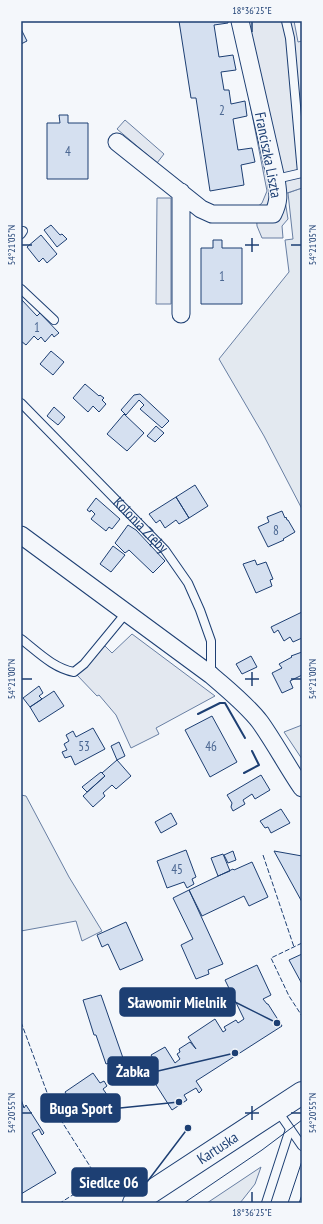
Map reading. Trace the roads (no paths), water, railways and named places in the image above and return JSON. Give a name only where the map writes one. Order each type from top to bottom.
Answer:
[{"type":"main road","name":"Kartuska","points":[[134,1203],[302,1093]]},
{"type":"street","name":"Franciszka Liszta","points":[[117,142],[201,209],[212,214],[273,214],[278,205],[279,196],[240,21]]},
{"type":"street","points":[[181,192],[181,314]]},
{"type":"street","points":[[21,535],[211,675],[231,692],[261,724],[302,788]]},
{"type":"lane","points":[[276,179],[302,173],[290,38],[286,21]]},
{"type":"lane","points":[[21,289],[54,320]]},
{"type":"lane","name":"Kolonia Zręby","points":[[21,403],[165,550],[188,583],[200,610],[211,641],[211,675]]},
{"type":"lane","points":[[21,639],[50,663],[67,671],[74,672],[84,664],[126,613]]},
{"type":"lane","points":[[276,1109],[302,1146]]},
{"type":"lane","points":[[266,1203],[290,1129]]},
{"type":"tram line","points":[[184,1203],[262,1150],[302,1120]]},
{"type":"tram line","points":[[288,1203],[302,1161]]},
{"type":"tram line","points":[[299,1203],[302,1195]]},
{"type":"place","name":"Sławomir Mielnik","points":[[277,1023]]},
{"type":"place","name":"Żabka","points":[[235,1053]]},
{"type":"place","name":"Buga Sport","points":[[179,1102]]},
{"type":"place","name":"Siedlce 06","points":[[188,1128]]}]
